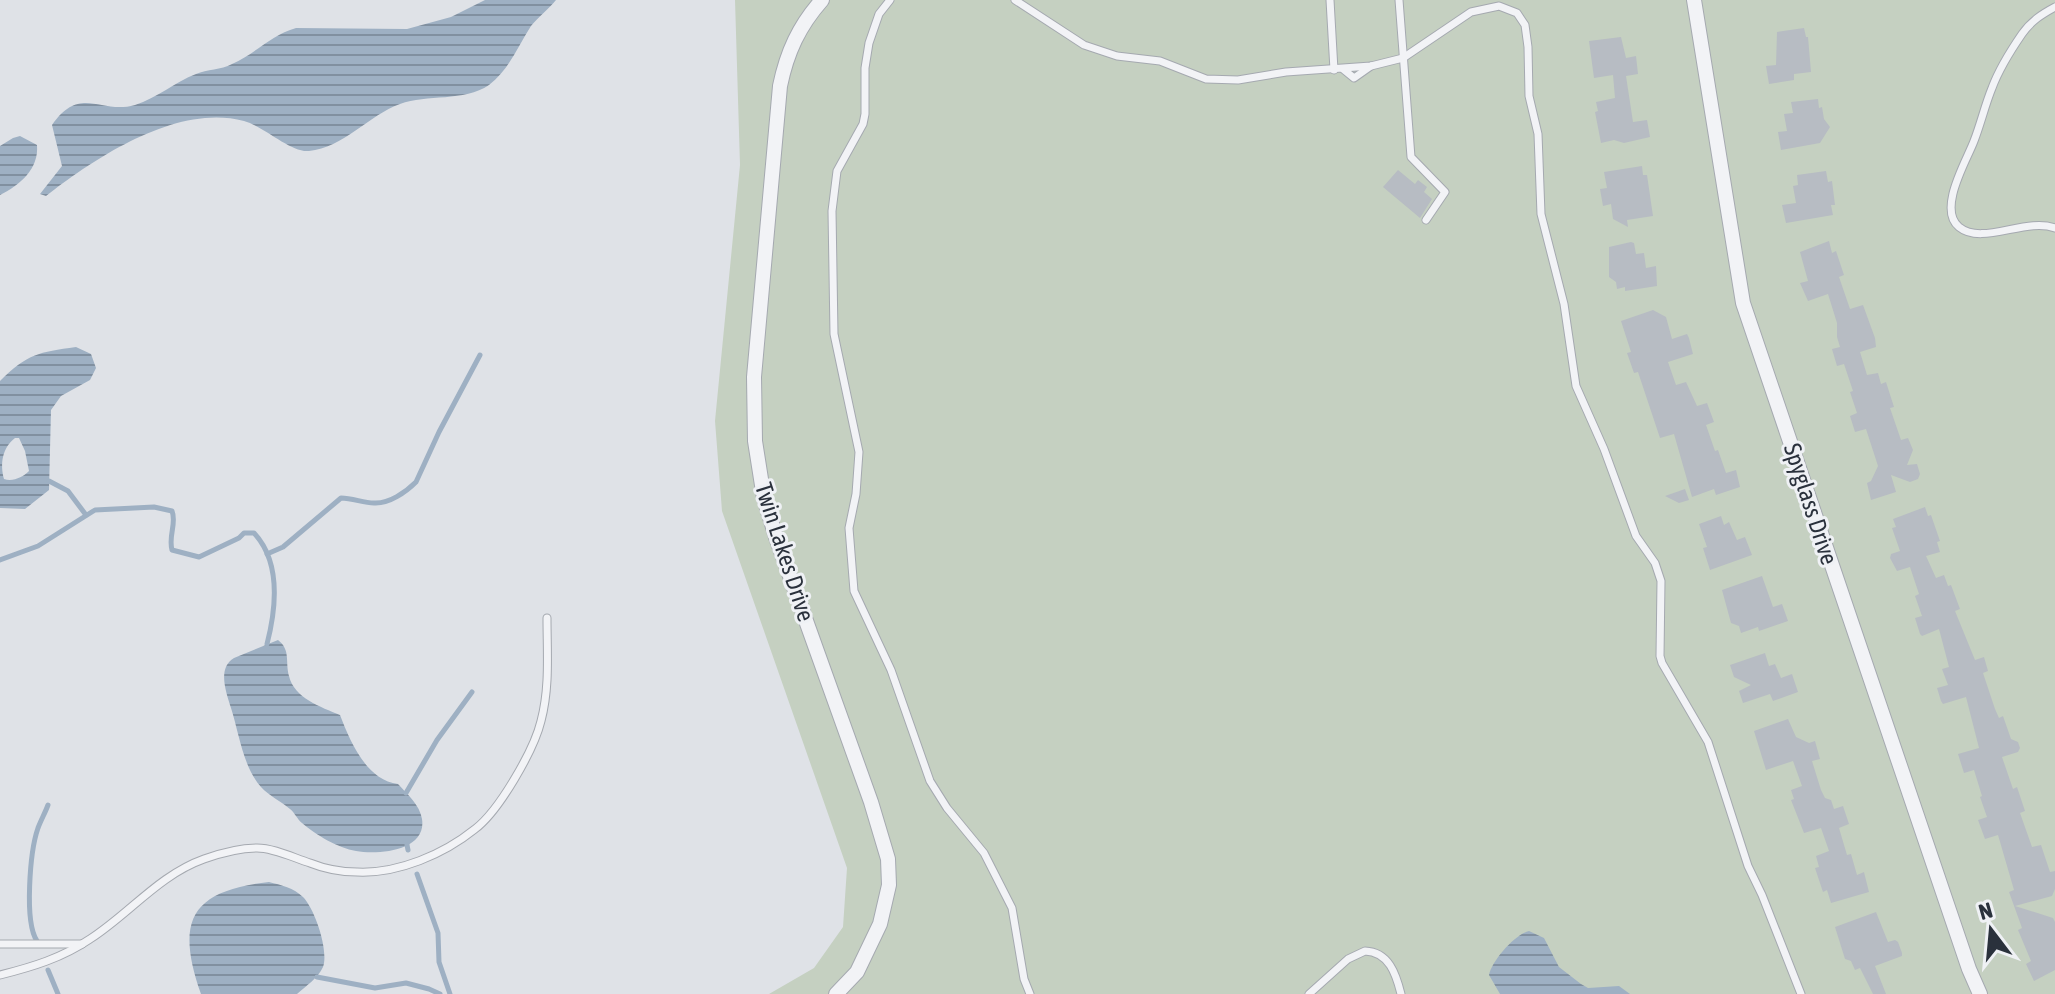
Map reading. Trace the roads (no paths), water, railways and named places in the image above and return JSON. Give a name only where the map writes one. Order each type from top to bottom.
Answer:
[{"type":"street","name":"Twin Lakes Drive","points":[[822,0],[799,29],[787,54],[780,86],[753,407],[757,468],[776,537],[851,743],[888,859],[889,885],[880,924],[857,972],[836,994]]},
{"type":"street","name":"Spyglass Drive","points":[[1694,0],[1743,303],[1928,850],[1980,994]]},
{"type":"lane","points":[[890,0],[879,14],[869,43],[863,124],[837,171],[832,197],[834,334],[859,452],[856,494],[849,528],[854,591],[862,613],[880,642],[930,781],[947,808],[984,853],[1012,908],[1024,979],[1030,994]]},
{"type":"lane","points":[[1015,0],[1084,45],[1117,56],[1160,61],[1206,79],[1238,80],[1286,72],[1334,70],[1403,58],[1479,9],[1511,8],[1525,25],[1529,96],[1538,134],[1541,214],[1564,304],[1579,396],[1604,449],[1636,536],[1655,563],[1661,581],[1662,663],[1708,742],[1748,866],[1801,994]]},
{"type":"lane","points":[[1330,0],[1334,70]]},
{"type":"lane","points":[[1399,0],[1411,157],[1445,192],[1426,220]]},
{"type":"lane","points":[[2055,7],[2028,26],[1992,86],[1957,181],[1951,211],[1958,227],[1972,232],[2040,224],[2055,228]]},
{"type":"lane","points":[[0,975],[61,956],[82,944],[163,881],[200,860],[230,851],[260,847],[314,865],[361,873],[431,857],[477,828],[523,764],[541,723],[548,682],[547,618]]},
{"type":"lane","points":[[0,944],[82,944]]},
{"type":"lane","points":[[1309,994],[1348,959],[1365,951],[1384,957],[1394,969],[1401,994]]},
{"type":"water","points":[[485,0],[556,0],[531,26],[502,72],[479,90],[400,104],[345,138],[309,151],[294,148],[244,121],[219,117],[192,120],[139,137],[89,165],[46,196],[40,194],[62,166],[52,125],[72,106],[82,103],[111,107],[135,105],[196,74],[232,64],[296,28],[407,29],[451,17]]},
{"type":"water","points":[[20,136],[37,145],[35,162],[21,181],[0,195],[0,146]]},
{"type":"water","points":[[76,347],[91,354],[96,368],[90,380],[61,396],[51,410],[49,490],[25,509],[0,508],[0,381],[26,360],[43,353]],"holes":[[[15,438],[19,438],[29,471],[18,478],[4,479],[2,462],[5,451]]]},
{"type":"water","points":[[278,640],[285,648],[289,676],[296,690],[309,701],[340,715],[354,747],[368,767],[387,781],[398,784],[416,804],[421,814],[422,830],[409,844],[376,852],[356,851],[335,844],[302,823],[255,779],[242,749],[224,674],[234,658]]},
{"type":"water","points":[[269,882],[296,891],[308,903],[324,951],[321,971],[297,994],[201,994],[190,947],[191,928],[196,914],[206,902],[222,893]]},
{"type":"water","points":[[1529,931],[1544,938],[1559,967],[1581,984],[1588,988],[1619,986],[1630,994],[1500,994],[1489,975],[1491,969],[1511,943]]},
{"type":"waterway","points":[[267,554],[283,547],[341,498],[380,503],[397,497],[412,486],[480,355]]},
{"type":"waterway","points":[[49,481],[68,491],[86,515]]},
{"type":"waterway","points":[[0,560],[38,546],[95,510],[154,507],[172,511],[172,550],[199,557],[244,533],[254,533],[269,558],[274,586],[273,616],[267,644]]},
{"type":"waterway","points":[[406,793],[437,740],[472,692]]},
{"type":"waterway","points":[[37,941],[29,903],[31,869],[35,839],[48,805]]},
{"type":"waterway","points":[[407,845],[408,850]]},
{"type":"waterway","points":[[417,874],[438,933],[439,962],[450,994]]},
{"type":"waterway","points":[[48,970],[58,994]]},
{"type":"waterway","points":[[317,977],[375,988],[406,983],[440,994]]}]
